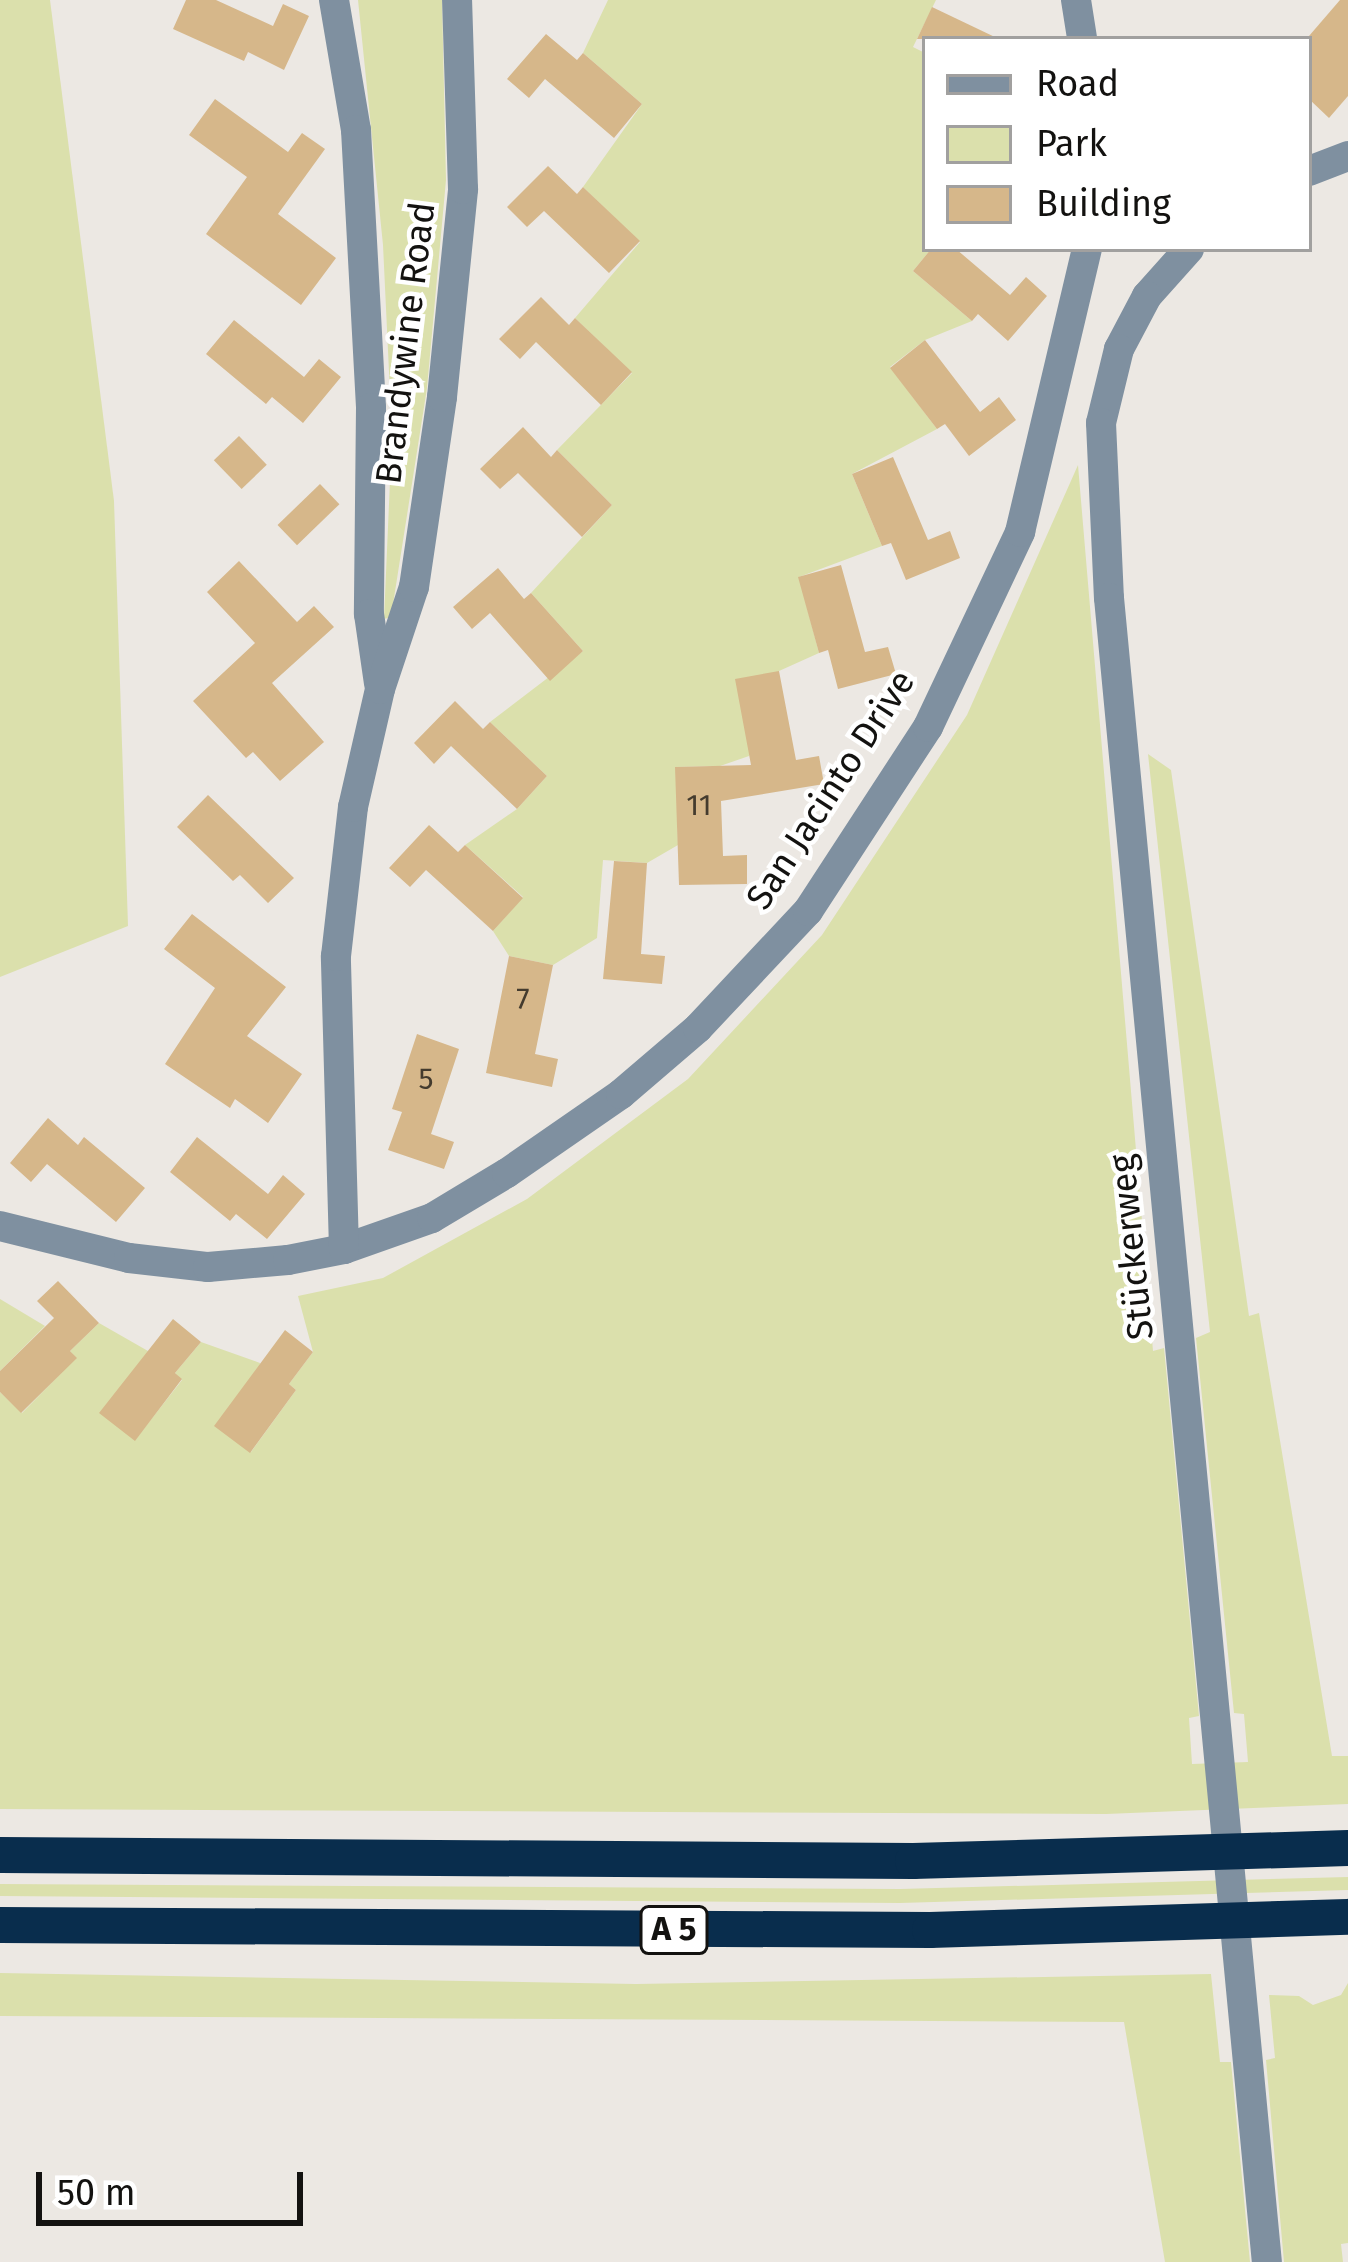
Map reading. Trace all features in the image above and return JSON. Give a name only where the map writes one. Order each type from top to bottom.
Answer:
[{"type":"highway","name":"A 5","points":[[0,1855],[913,1861],[1348,1848]]},
{"type":"highway","name":"A 5","points":[[0,1925],[883,1930],[1348,1917]]},
{"type":"street","name":"Brandywine Road","points":[[334,0],[356,130],[371,408],[369,614],[380,689]]},
{"type":"street","name":"Brandywine Road","points":[[344,1249],[336,956],[352,807],[380,689],[414,586],[442,397],[463,189],[457,0]]},
{"type":"street","points":[[1076,0],[1082,36]]},
{"type":"street","points":[[1312,170],[1348,156]]},
{"type":"street","name":"San Jacinto Drive","points":[[0,1226],[129,1258],[208,1267],[344,1249],[432,1218],[621,1094],[698,1028],[808,911],[928,727],[1020,532],[1086,252]]},
{"type":"street","name":"Stückerweg","points":[[1186,252],[1147,296],[1119,349],[1101,423],[1109,598],[1267,2262]]},
{"type":"green space","points":[[0,0],[50,0],[114,501],[128,926],[0,977]]},
{"type":"green space","points":[[358,0],[442,0],[446,180],[427,388],[391,617],[384,619],[392,435],[383,245]]},
{"type":"green space","points":[[608,0],[936,0],[913,47],[922,52],[922,252],[929,252],[913,271],[972,321],[925,340],[890,367],[937,429],[852,474],[882,546],[799,577],[819,653],[779,671],[749,756],[720,766],[676,767],[678,845],[647,863],[603,860],[597,938],[553,965],[509,956],[493,931],[523,897],[465,845],[517,809],[547,776],[490,722],[583,651],[531,593],[612,505],[557,450],[632,373],[575,318],[640,242],[583,187],[642,104],[583,53]]},
{"type":"green space","points":[[1078,465],[1153,1351],[1164,1348],[1199,1716],[1189,1718],[1192,1764],[1248,1762],[1244,1714],[1234,1713],[1196,1338],[1210,1332],[1148,754],[1171,770],[1249,1316],[1259,1313],[1332,1756],[1348,1756],[1348,1804],[1106,1814],[0,1809],[0,1392],[22,1413],[76,1358],[70,1351],[99,1323],[148,1351],[135,1440],[182,1380],[175,1373],[201,1342],[260,1363],[251,1452],[296,1390],[289,1384],[313,1352],[298,1296],[383,1278],[527,1199],[688,1079],[822,935],[967,715]]},
{"type":"green space","points":[[0,1299],[45,1326],[0,1371]]},
{"type":"green space","points":[[1348,1877],[1348,1890],[900,1903],[0,1896],[0,1884],[900,1889]]},
{"type":"green space","points":[[0,1973],[636,1984],[1211,1974],[1220,2062],[1231,2062],[1250,2262],[1165,2262],[1124,2022],[0,2016]]},
{"type":"green space","points":[[1348,1983],[1348,2243],[1341,2244],[1343,2262],[1284,2262],[1266,2060],[1275,2058],[1269,1995],[1299,1996],[1313,2005],[1341,1995]]},
{"type":"building","points":[[186,0],[216,0],[273,26],[283,4],[309,16],[284,70],[248,52],[244,61],[173,29]]},
{"type":"building","points":[[1340,0],[1348,0],[1348,96],[1329,118],[1312,102],[1309,36]]},
{"type":"building","points":[[932,7],[993,36],[922,36],[917,39]]},
{"type":"building","points":[[546,34],[577,60],[583,53],[642,104],[614,138],[545,79],[529,98],[507,79]]},
{"type":"building","points":[[215,99],[288,152],[302,133],[325,149],[278,214],[336,258],[301,305],[206,234],[247,177],[189,135]]},
{"type":"building","points":[[548,166],[577,194],[583,187],[640,241],[609,273],[544,211],[527,227],[507,207]]},
{"type":"building","points":[[929,252],[960,252],[1010,295],[1026,277],[1047,296],[1008,341],[978,314],[972,321],[913,271]]},
{"type":"building","points":[[541,297],[569,325],[575,318],[632,372],[601,405],[536,342],[520,359],[499,339]]},
{"type":"building","points":[[234,320],[304,377],[319,359],[341,377],[303,423],[272,397],[266,404],[206,354]]},
{"type":"building","points":[[925,340],[980,412],[999,397],[1016,420],[969,456],[945,424],[937,429],[890,368]]},
{"type":"building","points":[[523,427],[551,457],[557,450],[612,505],[582,537],[518,473],[500,489],[480,469]]},
{"type":"building","points":[[239,436],[267,465],[242,489],[214,460]]},
{"type":"building","points":[[893,457],[928,540],[950,531],[960,558],[906,580],[891,543],[882,546],[852,474]]},
{"type":"building","points":[[320,484],[339,504],[297,545],[278,525]]},
{"type":"building","points":[[239,561],[297,622],[314,606],[334,627],[272,683],[324,742],[280,781],[253,752],[246,758],[193,701],[255,643],[207,592]]},
{"type":"building","points":[[841,565],[865,652],[888,647],[896,674],[838,689],[828,650],[819,653],[798,577]]},
{"type":"building","points":[[498,568],[524,599],[531,593],[583,651],[550,681],[490,613],[472,629],[453,607]]},
{"type":"building","points":[[779,671],[796,760],[819,756],[824,784],[721,801],[723,856],[747,855],[747,884],[679,885],[675,767],[751,765],[735,679]]},
{"type":"building","points":[[455,701],[483,729],[490,722],[547,776],[517,809],[451,746],[434,764],[414,743]]},
{"type":"building","points":[[208,795],[294,878],[268,903],[240,875],[233,881],[177,827]]},
{"type":"building","points":[[429,825],[458,852],[465,845],[523,898],[493,931],[426,870],[410,887],[389,868]]},
{"type":"building","points":[[614,861],[647,863],[641,954],[665,956],[662,984],[603,979]]},
{"type":"building","points":[[192,914],[286,987],[247,1036],[302,1074],[268,1123],[235,1099],[230,1108],[165,1064],[215,988],[164,949]]},
{"type":"building","points":[[509,956],[553,965],[535,1054],[558,1059],[552,1087],[486,1073]]},
{"type":"building","points":[[417,1034],[459,1049],[431,1134],[454,1142],[444,1169],[388,1150],[402,1112],[392,1109]]},
{"type":"building","points":[[48,1118],[78,1145],[84,1137],[145,1188],[116,1222],[47,1164],[31,1182],[10,1163]]},
{"type":"building","points":[[197,1137],[268,1194],[283,1175],[305,1194],[267,1239],[236,1214],[230,1221],[170,1172]]},
{"type":"building","points":[[58,1281],[99,1323],[70,1351],[77,1358],[21,1413],[0,1392],[0,1371],[54,1318],[37,1301]]},
{"type":"building","points":[[173,1319],[201,1342],[175,1373],[182,1379],[135,1441],[99,1413]]},
{"type":"building","points":[[285,1330],[313,1352],[289,1384],[296,1390],[250,1453],[214,1426]]}]
